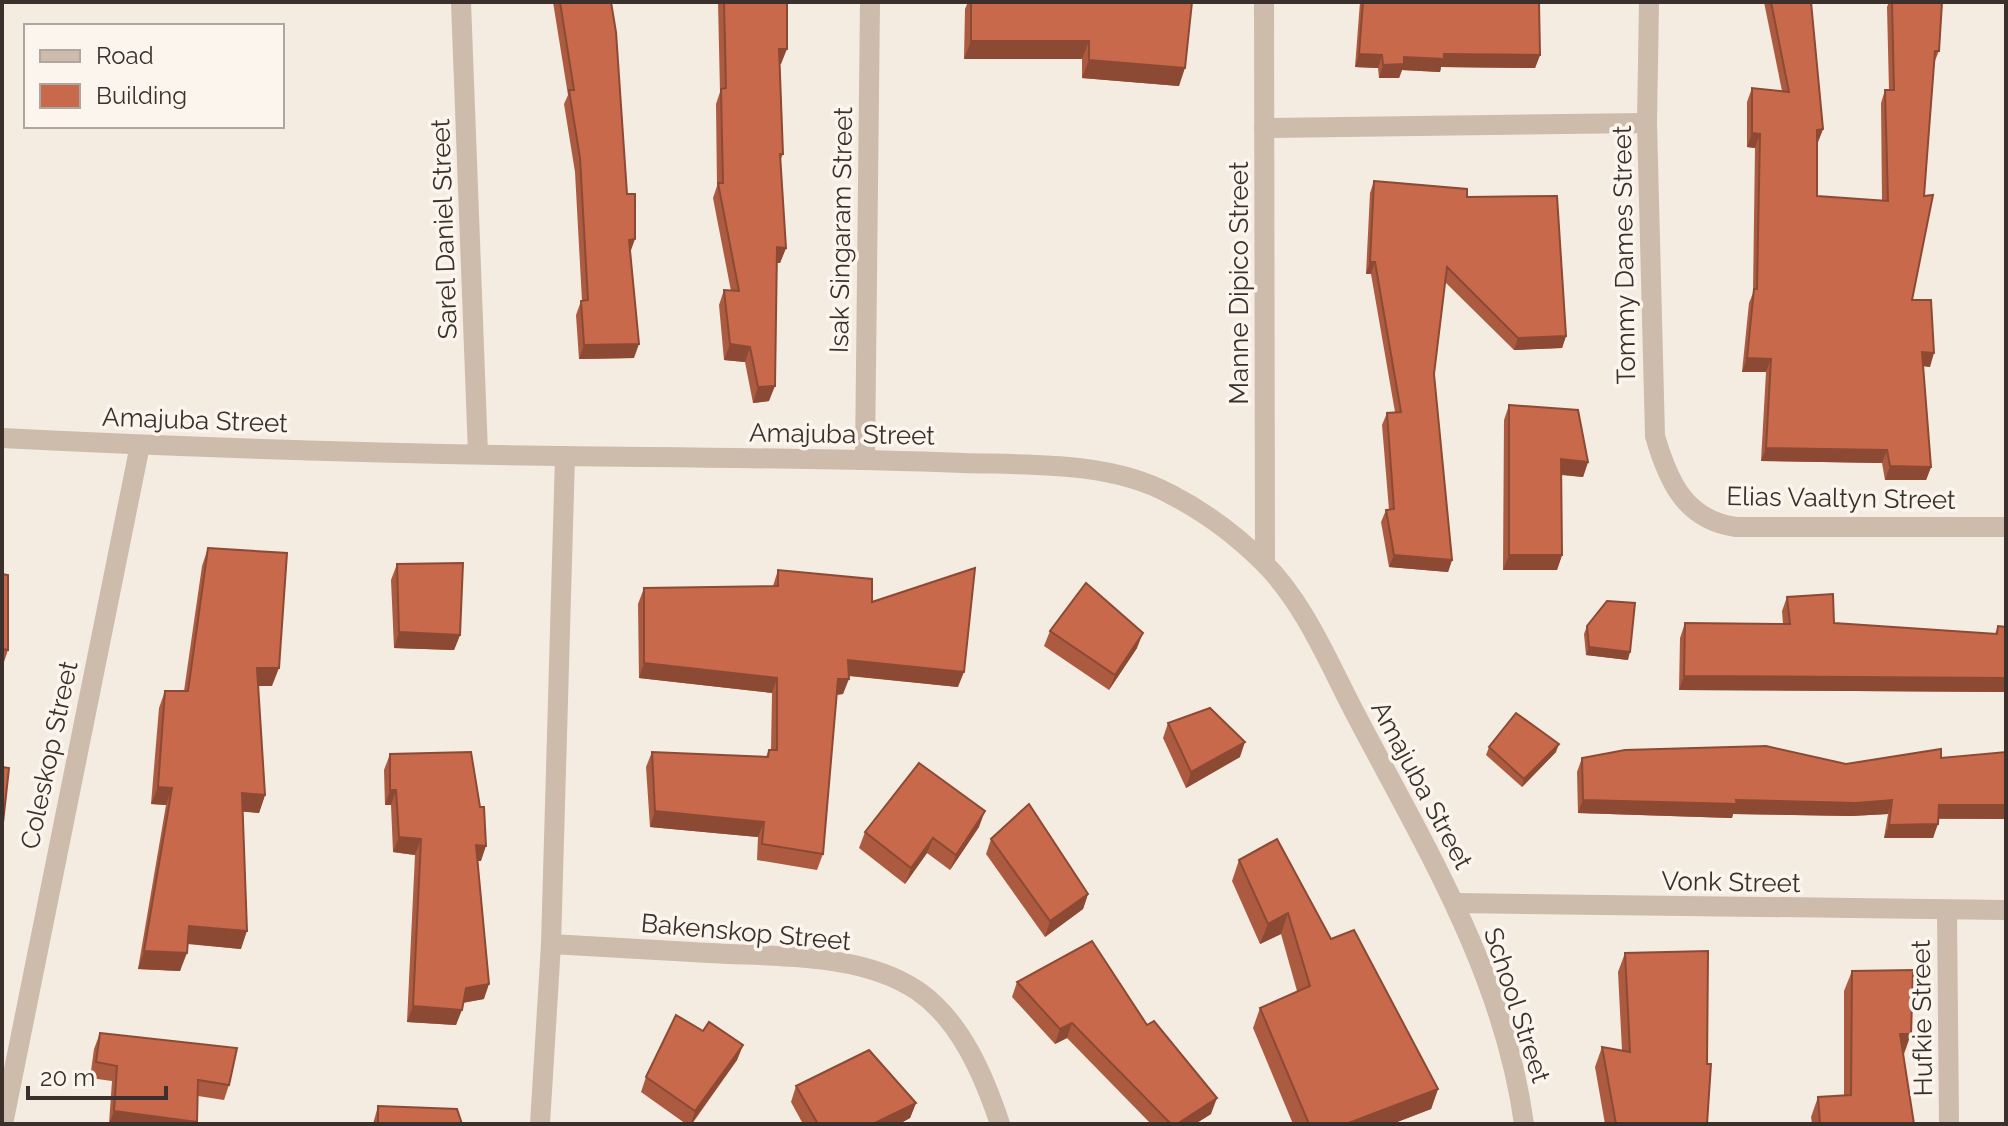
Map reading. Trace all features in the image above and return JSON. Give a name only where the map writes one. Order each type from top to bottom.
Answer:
[{"type":"street","name":"Sarel Daniel Street","points":[[461,2],[478,454]]},
{"type":"street","name":"Isak Singaram Street","points":[[865,459],[870,2]]},
{"type":"street","name":"Manne Dipico Street","points":[[1264,2],[1265,563]]},
{"type":"street","name":"Tommy Dames Street","points":[[1649,2],[1647,123],[1655,436],[1667,476],[1682,499]]},
{"type":"street","points":[[1264,128],[1647,123]]},
{"type":"street","name":"Amajuba Street","points":[[2,438],[478,454],[865,459],[1045,466],[1121,475],[1167,491],[1206,516],[1265,563],[1303,615],[1455,903]]},
{"type":"street","name":"Coleskop Street","points":[[3,1124],[140,445]]},
{"type":"street","points":[[540,1124],[551,944],[565,456]]},
{"type":"street","name":"Elias Vaaltyn Street","points":[[1682,499],[1702,517],[1736,527],[2006,527]]},
{"type":"street","name":"Vonk Street","points":[[1455,903],[2006,910]]},
{"type":"street","name":"School Street","points":[[1455,903],[1480,959],[1506,1036],[1524,1124]]},
{"type":"street","name":"Hufkie Street","points":[[1947,911],[1949,1124]]},
{"type":"street","name":"Bakenskop Street","points":[[551,944],[776,957],[842,964],[894,978],[917,991],[941,1011],[968,1049],[1000,1124]]},
{"type":"building","points":[[560,2],[611,2],[616,32],[627,194],[635,194],[635,239],[629,240],[639,344],[584,345],[581,301],[588,300],[580,158],[569,90],[574,90]]},
{"type":"building","points":[[724,2],[787,2],[787,49],[779,49],[783,154],[780,154],[786,248],[777,247],[775,386],[758,387],[750,347],[730,344],[724,290],[739,291],[718,183],[723,183],[721,89],[726,88]]},
{"type":"building","points":[[971,2],[1192,2],[1185,68],[1089,60],[1089,41],[971,41]]},
{"type":"building","points":[[1363,2],[1539,2],[1540,55],[1444,54],[1444,59],[1404,57],[1404,64],[1383,65],[1382,55],[1359,54]]},
{"type":"building","points":[[1771,2],[1811,2],[1823,129],[1817,130],[1817,196],[1888,201],[1885,90],[1894,90],[1892,2],[1942,2],[1939,51],[1935,51],[1924,196],[1933,195],[1912,300],[1931,300],[1934,353],[1922,352],[1931,467],[1890,466],[1887,450],[1766,448],[1771,359],[1747,358],[1754,289],[1757,289],[1760,134],[1752,133],[1752,88],[1789,92]]},
{"type":"building","points":[[1374,181],[1467,189],[1467,197],[1557,196],[1566,336],[1518,338],[1447,267],[1434,374],[1452,560],[1394,555],[1386,510],[1394,509],[1387,413],[1401,412],[1375,262],[1370,262]]},
{"type":"building","points":[[1509,405],[1578,410],[1588,462],[1561,459],[1562,555],[1509,555]]},
{"type":"building","points":[[208,548],[287,553],[279,668],[257,668],[265,795],[242,793],[247,931],[189,926],[187,953],[144,951],[172,788],[158,787],[165,691],[188,691]]},
{"type":"building","points":[[463,563],[460,635],[399,632],[397,564]]},
{"type":"building","points":[[975,568],[964,672],[848,660],[849,679],[838,679],[823,854],[762,844],[764,822],[655,811],[652,752],[768,757],[769,750],[777,750],[777,678],[644,663],[644,588],[778,586],[778,570],[872,579],[872,602]]},
{"type":"building","points":[[2,574],[8,575],[8,650],[2,649]]},
{"type":"building","points":[[1086,583],[1143,633],[1115,675],[1050,631]]},
{"type":"building","points":[[1833,594],[1834,623],[1997,634],[1998,626],[2006,627],[2006,678],[1684,676],[1685,623],[1790,624],[1787,597]]},
{"type":"building","points":[[1607,601],[1635,603],[1630,652],[1589,647],[1587,626]]},
{"type":"building","points":[[1210,708],[1245,742],[1191,772],[1168,723]]},
{"type":"building","points":[[1516,713],[1559,744],[1524,779],[1489,747]]},
{"type":"building","points":[[1766,746],[1846,764],[1941,749],[1941,758],[2006,752],[2006,805],[1939,805],[1938,824],[1889,825],[1892,800],[1856,803],[1736,800],[1737,804],[1583,800],[1582,758],[1625,750]]},
{"type":"building","points":[[471,752],[480,807],[484,807],[486,846],[476,845],[489,984],[466,988],[462,1010],[413,1006],[421,839],[399,837],[396,790],[390,790],[390,754]]},
{"type":"building","points":[[919,763],[985,811],[956,855],[933,838],[911,868],[865,832]]},
{"type":"building","points":[[2,767],[9,768],[2,832]]},
{"type":"building","points":[[1029,804],[1088,894],[1050,921],[991,839]]},
{"type":"building","points":[[1277,839],[1331,939],[1354,930],[1438,1089],[1346,1124],[1309,1124],[1260,1008],[1310,986],[1288,913],[1268,924],[1239,860]]},
{"type":"building","points":[[1092,941],[1147,1025],[1154,1021],[1217,1098],[1177,1124],[1171,1124],[1072,1023],[1060,1029],[1017,982]]},
{"type":"building","points":[[1708,951],[1707,1064],[1711,1064],[1707,1124],[1616,1124],[1602,1047],[1630,1052],[1625,953]]},
{"type":"building","points":[[1913,970],[1911,1034],[1900,1034],[1914,1124],[1820,1124],[1818,1097],[1851,1095],[1852,971]]},
{"type":"building","points":[[676,1015],[703,1031],[709,1022],[743,1045],[695,1111],[646,1077]]},
{"type":"building","points":[[100,1033],[237,1048],[229,1085],[198,1080],[197,1122],[114,1111],[117,1066],[96,1062]]},
{"type":"building","points":[[869,1050],[916,1103],[873,1124],[818,1124],[796,1086]]},
{"type":"building","points":[[378,1106],[457,1109],[462,1124],[378,1124]]}]
